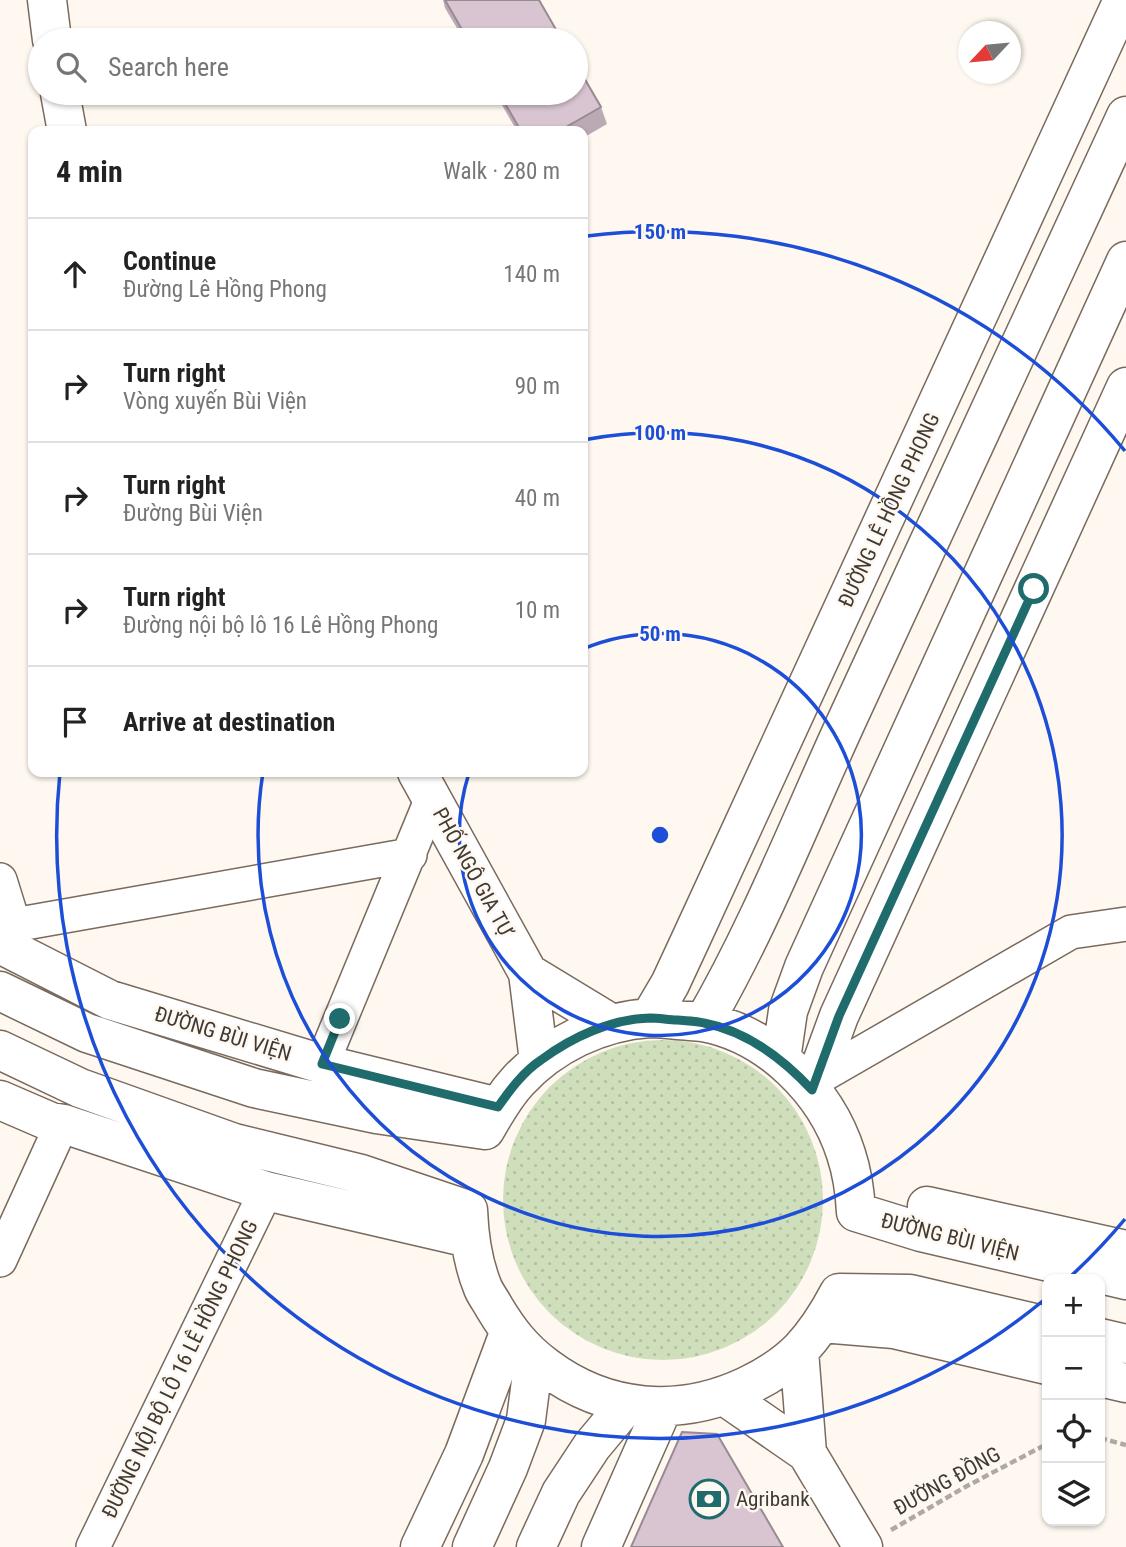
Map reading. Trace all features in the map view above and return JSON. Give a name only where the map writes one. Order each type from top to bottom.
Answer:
[{"type":"main road","points":[[47,0],[50,28]]},
{"type":"main road","name":"ĐƯỜNG LÊ HỒNG PHONG","points":[[650,1018],[670,984],[1124,0]]},
{"type":"main road","points":[[62,105],[66,126]]},
{"type":"main road","points":[[704,1022],[750,938],[826,764],[1126,116]]},
{"type":"main road","points":[[781,1059],[789,1011],[804,967],[1126,261]]},
{"type":"main road","points":[[814,1084],[839,1016],[1126,387]]},
{"type":"main road","name":"PHỐ NGÔ GIA TỰ","points":[[424,785],[528,973]]},
{"type":"main road","name":"ĐƯỜNG BÙI VIỆN","points":[[5,933],[110,1000],[322,1064],[491,1119]]},
{"type":"main road","points":[[528,973],[612,1024]]},
{"type":"main road","points":[[528,973],[539,1061]]},
{"type":"main road","name":"ĐƯỜNG BÙI VIỆN","points":[[0,991],[87,1033],[254,1087],[376,1114],[491,1119]]},
{"type":"main road","points":[[491,1119],[516,1082],[539,1061],[573,1039],[612,1024],[650,1018],[704,1022],[757,1043],[814,1084],[846,1154],[855,1200]]},
{"type":"main road","points":[[0,1050],[80,1088],[234,1143],[360,1174],[468,1224]]},
{"type":"main road","points":[[0,1100],[51,1122],[266,1191],[468,1224]]},
{"type":"main road","name":"ĐƯỜNG BÙI VIỆN","points":[[855,1200],[1126,1250]]},
{"type":"main road","name":"ĐƯỜNG BÙI VIỆN","points":[[855,1200],[922,1232],[1126,1280]]},
{"type":"main road","points":[[468,1224],[483,1289],[522,1346],[562,1379],[593,1395],[645,1406],[691,1405],[726,1396],[765,1378],[820,1322],[910,1294],[1042,1325]]},
{"type":"main road","points":[[820,1322],[894,1329],[1042,1364]]},
{"type":"main road","points":[[807,1453],[820,1322]]},
{"type":"main road","points":[[1105,1339],[1126,1344]]},
{"type":"main road","points":[[420,1547],[464,1454],[522,1346]]},
{"type":"main road","points":[[472,1547],[508,1468],[526,1420],[522,1346]]},
{"type":"main road","points":[[1105,1378],[1126,1383]]},
{"type":"main road","points":[[726,1396],[807,1453],[863,1547]]},
{"type":"main road","points":[[536,1547],[561,1493],[592,1446],[645,1406]]},
{"type":"main road","points":[[601,1547],[645,1406]]},
{"type":"street","points":[[322,1064],[410,855],[424,785]]},
{"type":"street","points":[[0,880],[5,933],[410,855]]},
{"type":"street","points":[[814,1084],[1071,932],[1126,924]]},
{"type":"street","points":[[0,1260],[62,1124]]},
{"type":"street","name":"ĐƯỜNG NỘI BỘ LÔ 16 LÊ HỒNG PHONG","points":[[93,1547],[266,1191]]},
{"type":"path","points":[[1105,1439],[1126,1445]]},
{"type":"path","name":"ĐƯỜNG ĐỒNG","points":[[863,1547],[967,1486],[1042,1447]]},
{"type":"green space","points":[[663,1040],[694,1043],[724,1052],[752,1067],[776,1087],[796,1111],[811,1139],[820,1169],[823,1200],[820,1231],[811,1261],[796,1289],[776,1313],[752,1333],[724,1348],[694,1357],[663,1360],[632,1357],[602,1348],[574,1333],[550,1313],[530,1289],[515,1261],[506,1231],[503,1200],[506,1169],[515,1139],[530,1111],[550,1087],[574,1067],[602,1052],[632,1043]]},
{"type":"building","points":[[445,0],[539,0],[555,28],[461,28]]},
{"type":"building","points":[[588,85],[601,107],[568,126],[518,126],[506,105],[588,105]]},
{"type":"building","name":"Agribank","points":[[682,1432],[717,1434],[783,1547],[631,1547]]},
{"type":"place","name":"Agribank","points":[[709,1499]]},
{"type":"route","points":[[340,1019],[322,1064],[498,1107],[516,1082],[539,1061],[573,1039],[612,1024],[650,1018],[704,1022],[731,1031],[757,1043],[781,1059],[812,1090],[839,1016],[1034,589]]}]
